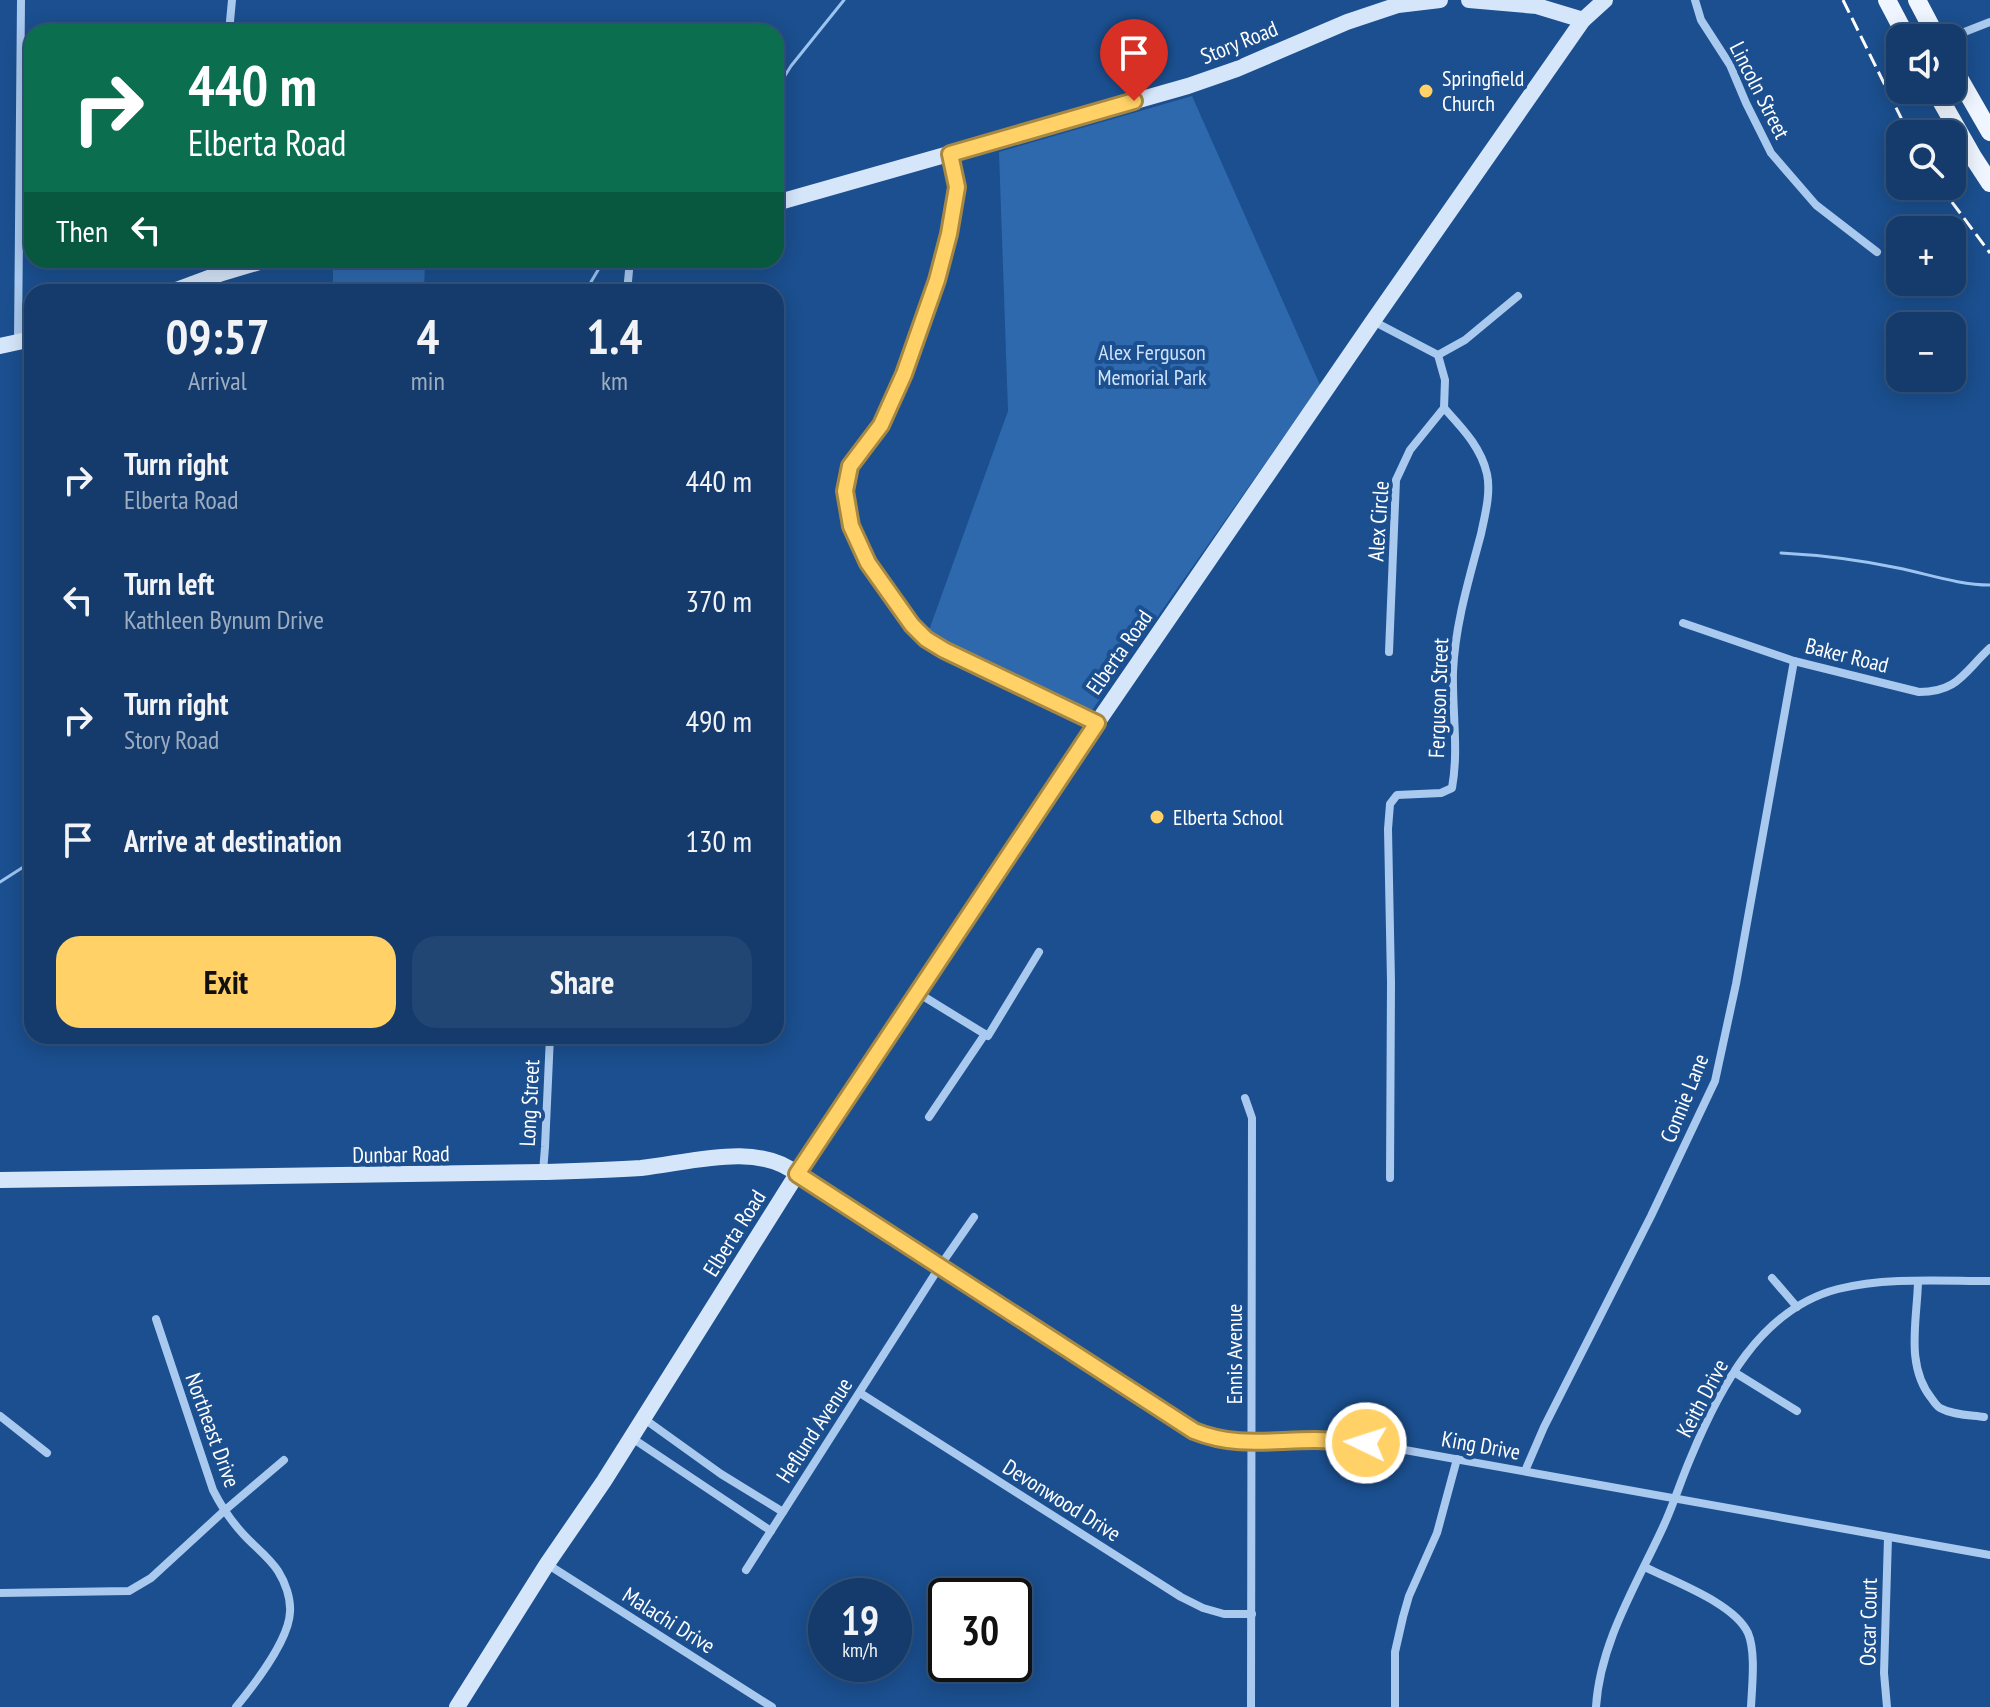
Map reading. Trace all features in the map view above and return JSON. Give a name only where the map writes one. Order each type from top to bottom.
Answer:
[{"type":"main road","points":[[1887,0],[1900,24]]},
{"type":"main road","points":[[1917,0],[1930,24]]},
{"type":"main road","points":[[1966,90],[1990,132]]},
{"type":"main road","points":[[1943,104],[1990,183]]},
{"type":"street","points":[[21,0],[24,300]]},
{"type":"street","points":[[230,24],[232,0]]},
{"type":"street","name":"Story Road","points":[[784,201],[1225,74],[1347,22],[1398,5],[1440,0]]},
{"type":"street","points":[[1469,0],[1537,6],[1583,20]]},
{"type":"street","name":"Elberta Road","points":[[457,1707],[797,1174],[1097,723],[1583,20],[1605,0]]},
{"type":"street","name":"Lincoln Street","points":[[1695,0],[1701,20],[1730,65],[1771,153],[1816,205],[1877,252]]},
{"type":"street","points":[[1966,31],[1990,22]]},
{"type":"street","points":[[950,154],[957,187],[937,280],[904,374],[881,425],[850,466],[845,491],[851,526],[868,563],[912,625],[926,639],[1097,723]]},
{"type":"street","points":[[187,284],[218,268]]},
{"type":"street","points":[[1438,355],[1465,340],[1518,296]]},
{"type":"street","points":[[1373,321],[1438,355],[1445,380],[1444,408]]},
{"type":"street","points":[[0,346],[24,341]]},
{"type":"street","name":"Alex Circle","points":[[1389,652],[1396,480],[1410,450],[1444,408]]},
{"type":"street","name":"Ferguson Street","points":[[1390,1178],[1390,804],[1397,795],[1441,793],[1452,788],[1453,668],[1459,624],[1487,500],[1488,477],[1483,458],[1444,408]]},
{"type":"street","name":"Baker Road","points":[[1683,623],[1794,661],[1919,692],[1935,692],[1949,687],[1990,648]]},
{"type":"street","name":"Connie Lane","points":[[1525,1471],[1715,1081],[1736,984],[1794,661]]},
{"type":"street","points":[[917,993],[988,1036],[1039,952]]},
{"type":"street","points":[[929,1117],[985,1034]]},
{"type":"street","name":"Long Street","points":[[543,1172],[550,1044]]},
{"type":"street","name":"Ennis Avenue","points":[[1245,1098],[1252,1118],[1251,1707]]},
{"type":"street","name":"Dunbar Road","points":[[0,1180],[543,1172],[631,1168],[736,1156],[770,1160],[787,1166],[797,1174]]},
{"type":"street","name":"King Drive","points":[[797,1174],[1194,1431],[1212,1438],[1229,1442],[1317,1440],[1366,1443],[1990,1555]]},
{"type":"street","name":"Heflund Avenue","points":[[643,1418],[721,1474],[783,1512],[974,1217]]},
{"type":"street","points":[[1772,1278],[1797,1307]]},
{"type":"street","name":"Keith Drive","points":[[1596,1707],[1602,1664],[1676,1498],[1696,1445],[1721,1391],[1762,1337],[1797,1307],[1836,1290],[1860,1285],[1990,1281]]},
{"type":"street","points":[[1918,1282],[1915,1362],[1919,1378],[1938,1408],[1984,1417]]},
{"type":"street","name":"Northeast Drive","points":[[156,1319],[205,1471],[224,1511],[277,1570],[287,1590],[290,1612],[285,1632],[276,1651],[236,1707]]},
{"type":"street","points":[[1734,1372],[1797,1411]]},
{"type":"street","name":"Devonwood Drive","points":[[860,1393],[1181,1597],[1224,1614],[1252,1614]]},
{"type":"street","points":[[0,1416],[47,1453]]},
{"type":"street","points":[[631,1437],[771,1531]]},
{"type":"street","points":[[1395,1707],[1395,1652],[1403,1617],[1437,1533],[1457,1459]]},
{"type":"street","points":[[0,1593],[129,1591],[151,1578],[284,1460]]},
{"type":"street","points":[[746,1570],[783,1512]]},
{"type":"street","name":"Oscar Court","points":[[1887,1707],[1884,1673],[1888,1537]]},
{"type":"street","name":"Malachi Drive","points":[[547,1564],[772,1707]]},
{"type":"street","points":[[1645,1567],[1727,1608],[1739,1619],[1749,1635],[1751,1707]]},
{"type":"green space","name":"Alex Ferguson Memorial Park","points":[[1192,96],[1320,385],[1090,713],[928,633],[1008,411],[999,152]]},
{"type":"green space","points":[[333,268],[425,268],[424,284],[333,284]]},
{"type":"waterway","points":[[784,77],[844,0]]},
{"type":"waterway","points":[[590,284],[599,268]]},
{"type":"waterway","points":[[1781,553],[1855,560],[1955,581],[1990,585]]},
{"type":"waterway","points":[[0,882],[24,867]]},
{"type":"railway","points":[[1843,0],[1902,120]]},
{"type":"railway","points":[[1950,200],[1990,253]]},
{"type":"place","name":"Springfield Church","points":[[1426,91]]},
{"type":"place","name":"Elberta School","points":[[1157,817]]},
{"type":"route","points":[[1134,101],[950,154],[957,187],[937,280],[904,374],[881,425],[850,466],[845,491],[851,526],[868,563],[912,625],[926,639],[944,650],[1097,723],[797,1174],[1194,1431],[1229,1442],[1317,1440],[1366,1443]]}]
